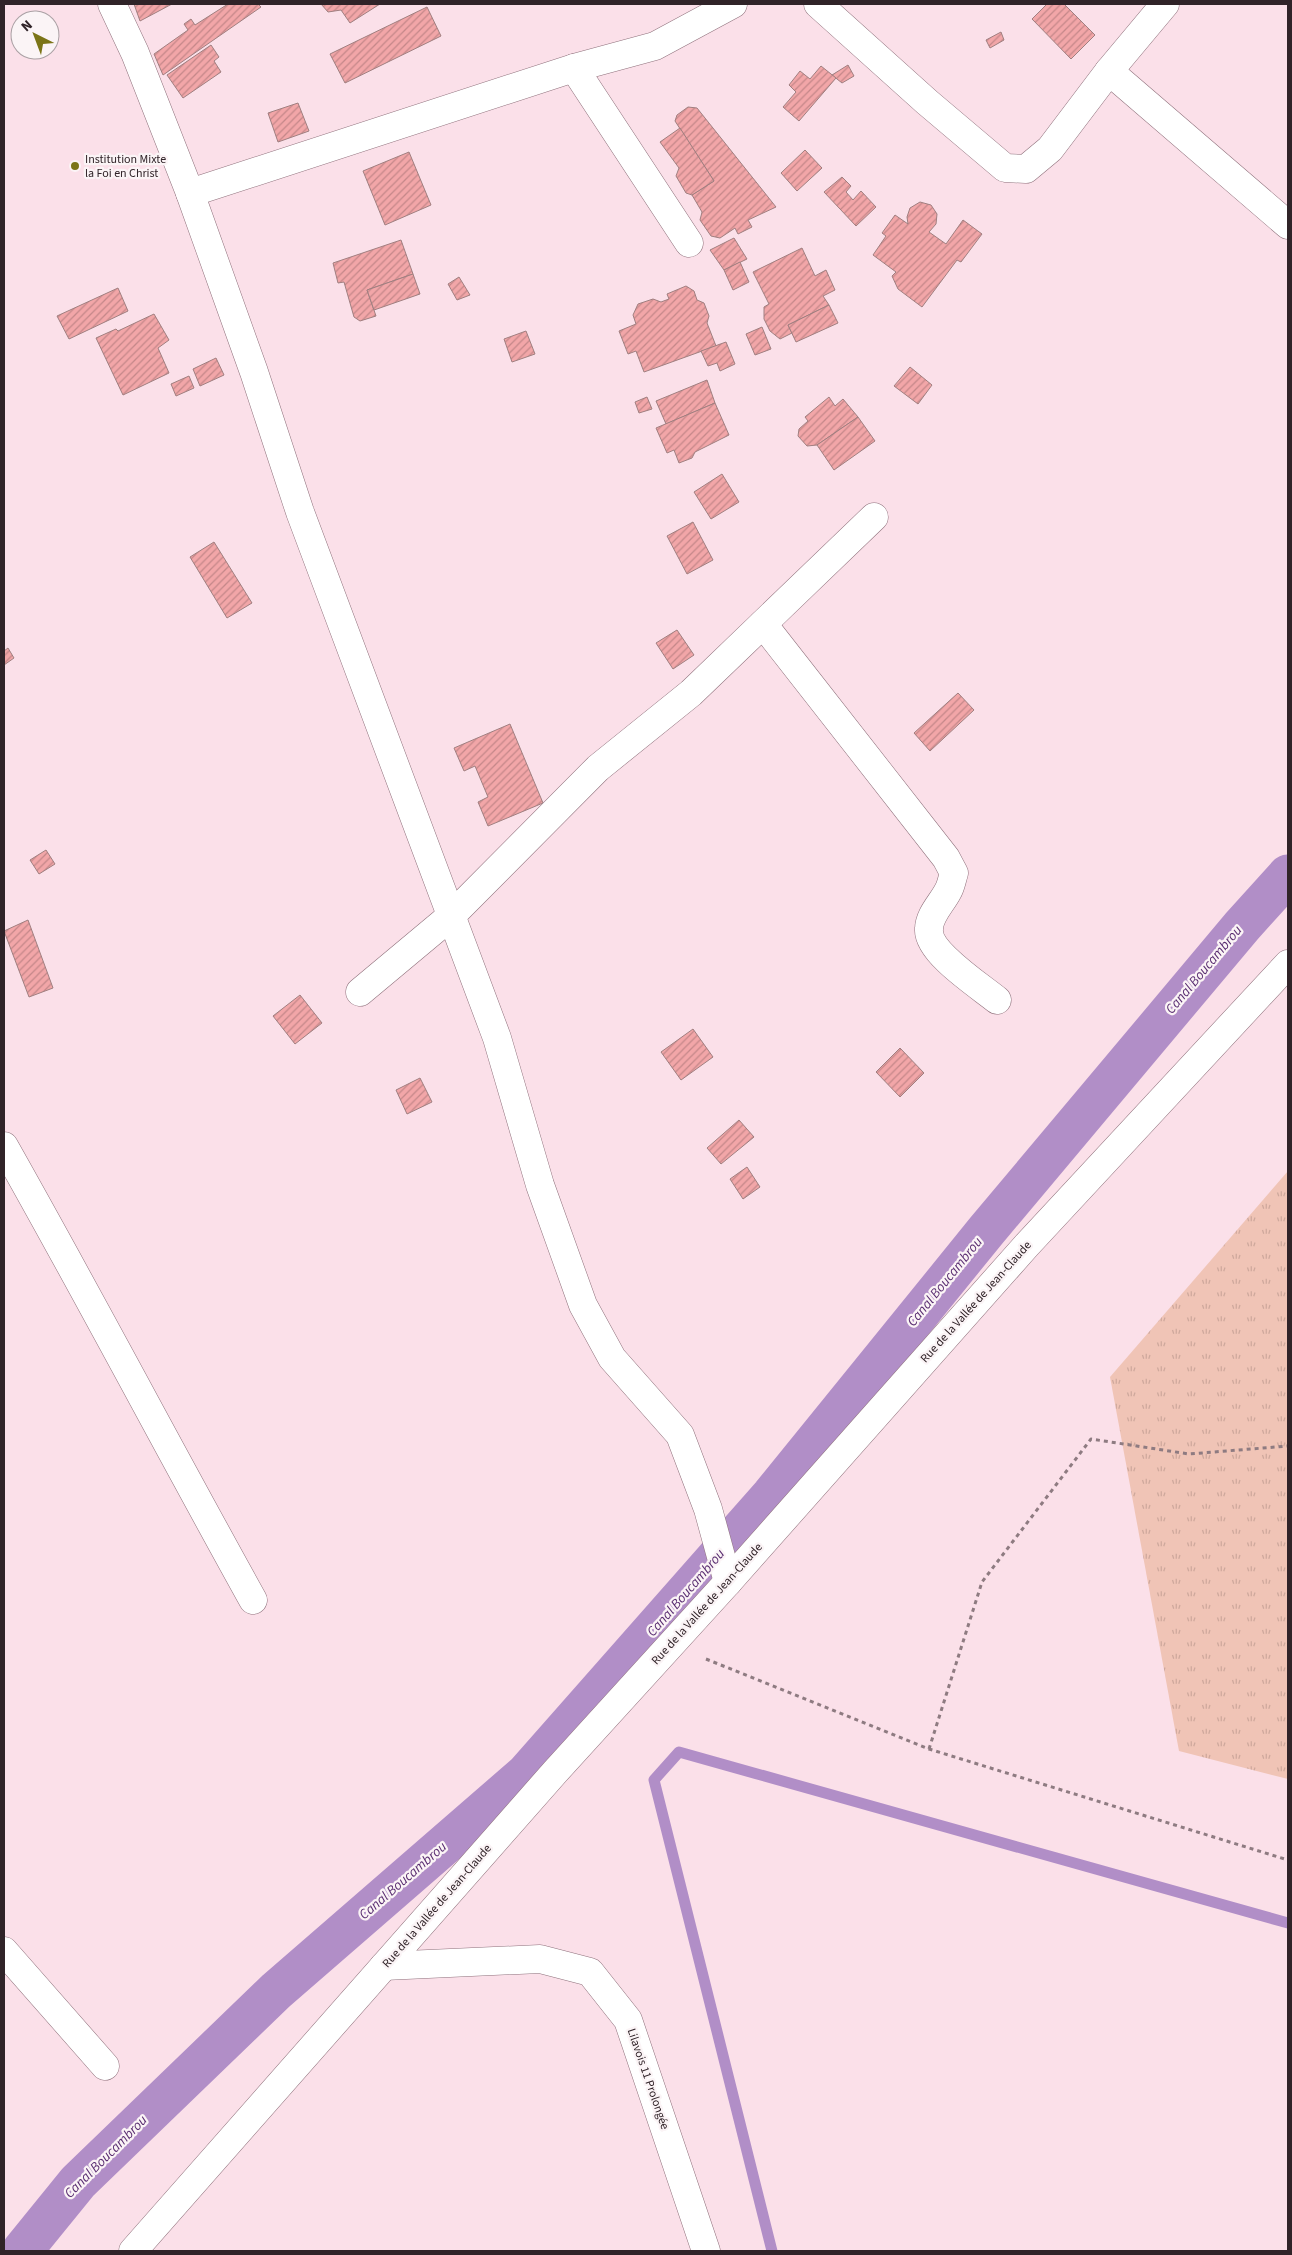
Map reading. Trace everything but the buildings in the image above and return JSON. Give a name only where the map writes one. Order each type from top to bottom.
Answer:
[{"type":"street","points":[[112,4],[135,53],[190,193],[254,372],[300,512],[497,1038],[540,1184],[584,1305],[612,1358],[680,1435],[708,1510],[728,1582]]},
{"type":"street","points":[[190,193],[574,68],[655,46],[733,4]]},
{"type":"street","points":[[818,4],[927,102],[1005,168],[1026,169],[1050,149],[1109,71],[1165,4]]},
{"type":"street","points":[[574,68],[690,243]]},
{"type":"street","points":[[1109,71],[1288,225]]},
{"type":"street","points":[[360,992],[450,916],[598,768],[691,693],[874,517]]},
{"type":"street","points":[[763,624],[946,858],[954,873],[949,890],[932,916],[928,930],[931,942],[940,953],[997,1000]]},
{"type":"street","name":"Rue de la Vallée de Jean-Claude","points":[[133,2251],[555,1772],[728,1582],[1026,1246],[1288,964]]},
{"type":"street","points":[[4,1146],[55,1236],[252,1600]]},
{"type":"street","points":[[4,1951],[105,2066]]},
{"type":"street","name":"Lilavois 11 Prolongée","points":[[384,1966],[540,1960],[590,1972],[628,2020],[706,2251]]},
{"type":"path","points":[[929,1748],[982,1582],[1091,1439],[1188,1454],[1288,1446]]},
{"type":"path","points":[[671,1645],[929,1748],[1288,1860]]},
{"type":"green space","points":[[1288,1171],[1288,1779],[1179,1751],[1110,1377]]},
{"type":"waterway","name":"Canal Boucambrou","points":[[22,2251],[78,2182],[276,1991],[526,1774],[772,1495],[986,1231],[1242,926],[1288,875]]},
{"type":"waterway","points":[[772,2251],[654,1780],[679,1752],[1288,1923]]},
{"type":"place","name":"Institution Mixte la Foi en Christ","points":[[75,166]]}]
